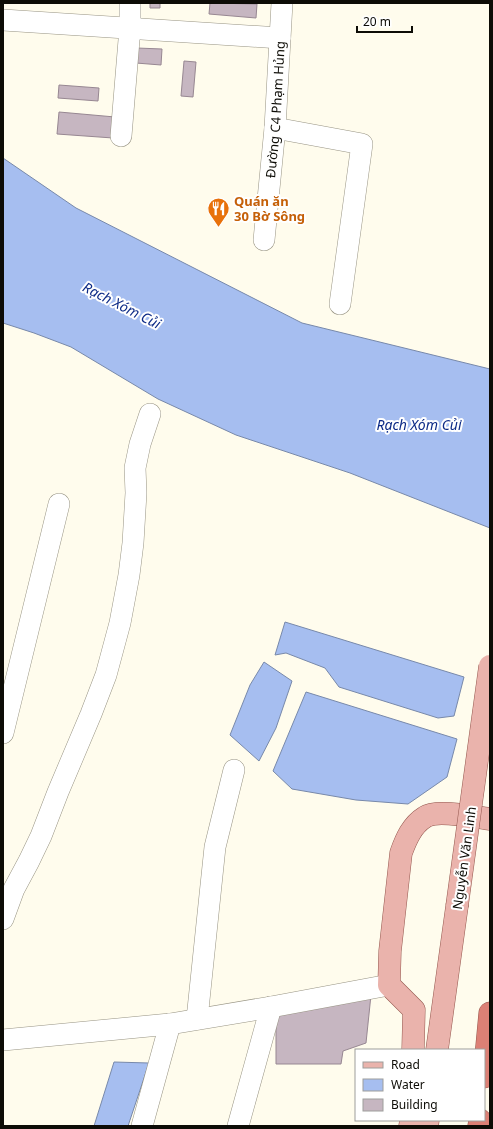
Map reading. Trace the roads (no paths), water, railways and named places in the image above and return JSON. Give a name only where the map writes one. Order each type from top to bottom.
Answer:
[{"type":"highway","points":[[485,1065],[490,1012]]},
{"type":"main road","name":"Nguyễn Văn Linh","points":[[437,1049],[490,666]]},
{"type":"main road","points":[[413,1049],[414,1010],[389,985],[390,951],[401,853],[406,838],[416,825],[426,816],[440,813],[490,819]]},
{"type":"street","points":[[120,136],[130,28],[130,3]]},
{"type":"street","name":"Đường C4 Phạm Hủng","points":[[264,240],[275,128],[282,3]]},
{"type":"street","points":[[5,14],[130,28],[280,38]]},
{"type":"street","points":[[275,128],[362,144],[340,304]]},
{"type":"street","points":[[3,919],[14,889],[30,861],[106,675],[120,623],[129,575],[133,544],[136,493],[135,468],[140,444],[150,414]]},
{"type":"street","points":[[3,733],[59,504]]},
{"type":"street","points":[[197,1019],[214,848],[234,770]]},
{"type":"street","points":[[3,1040],[170,1024],[389,985]]},
{"type":"street","points":[[238,1126],[271,1007]]},
{"type":"street","points":[[142,1126],[170,1024]]},
{"type":"water","name":"Rạch Xóm Củi","points":[[3,158],[76,208],[302,323],[490,369],[490,528],[350,473],[236,435],[158,399],[71,347],[3,323]]},
{"type":"water","points":[[285,622],[464,677],[454,716],[438,718],[339,687],[325,668],[286,653],[275,655]]},
{"type":"water","points":[[264,662],[292,681],[276,728],[259,761],[230,735],[250,685]]},
{"type":"water","points":[[306,692],[457,739],[447,777],[408,804],[356,800],[292,789],[273,771]]},
{"type":"water","points":[[114,1062],[149,1063],[128,1126],[94,1126]]},
{"type":"place","name":"Quán ăn 30 Bờ Sông","points":[[219,228]]}]
